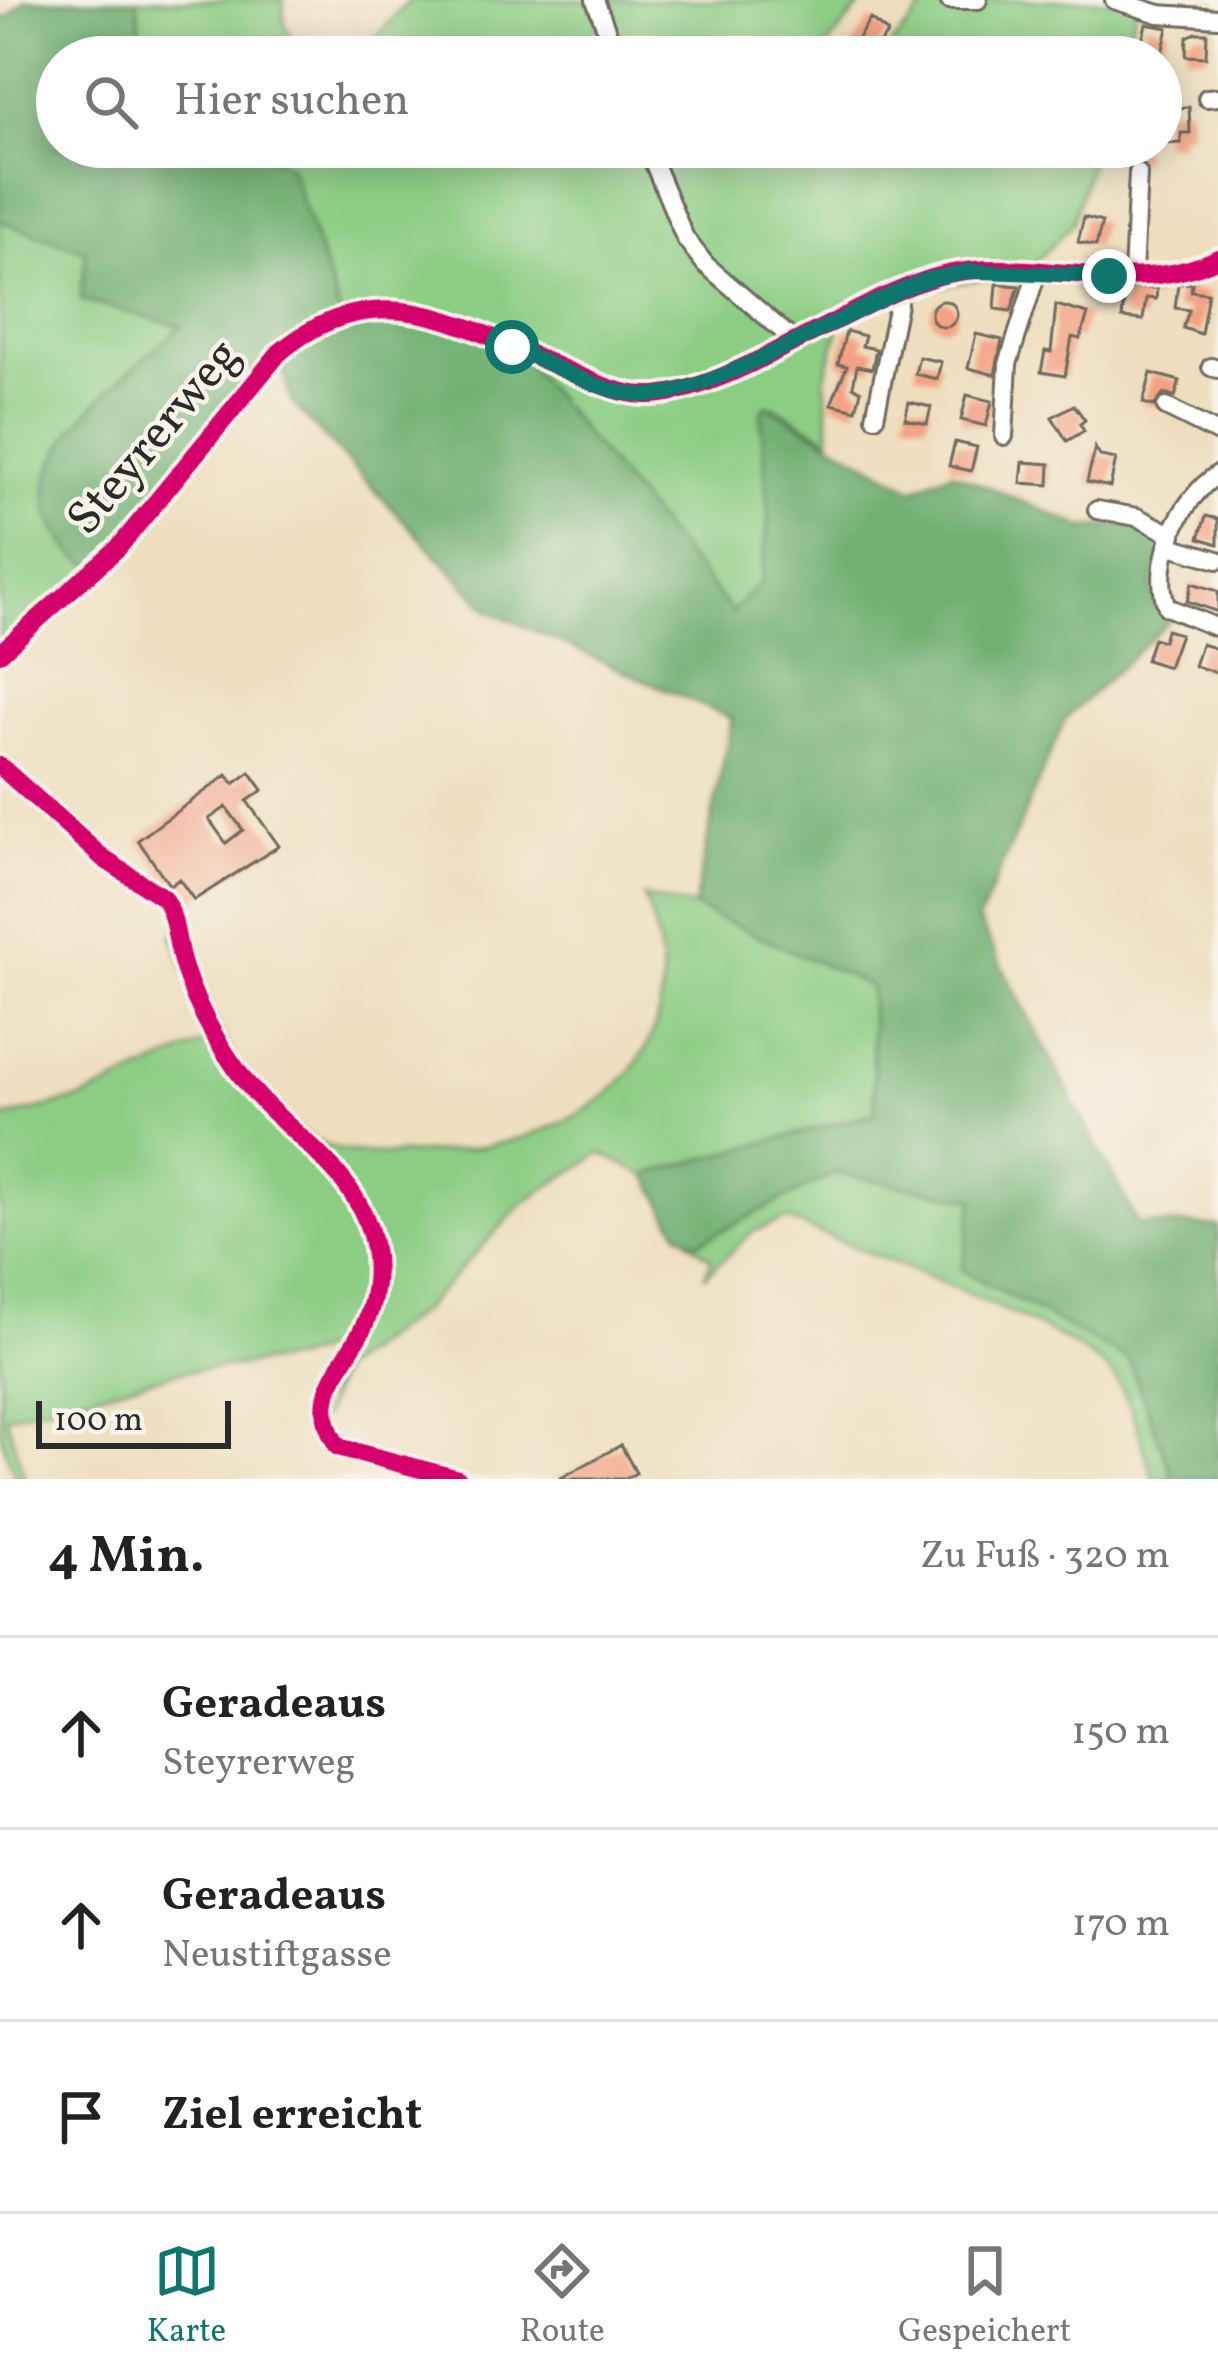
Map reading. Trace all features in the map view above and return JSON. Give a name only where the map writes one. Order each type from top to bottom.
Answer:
[{"type":"street","points":[[595,0],[609,36]]},
{"type":"street","points":[[949,0],[978,0]]},
{"type":"street","points":[[1114,0],[1192,18],[1218,17]]},
{"type":"street","points":[[1192,18],[1199,0]]},
{"type":"street","points":[[657,168],[695,251],[792,339]]},
{"type":"street","points":[[1133,275],[1138,173]]},
{"type":"street","name":"Steyrerweg","points":[[0,653],[118,547],[263,369],[295,340],[329,322],[376,309],[434,314],[601,385],[646,396],[708,380],[894,292],[968,271],[1133,275],[1198,266],[1218,257]]},
{"type":"street","points":[[1004,436],[1008,364],[1037,272]]},
{"type":"street","points":[[874,417],[898,304],[894,292]]},
{"type":"street","points":[[1166,407],[1218,433]]},
{"type":"street","points":[[1218,474],[1188,502],[1161,583],[1167,607],[1218,628]]},
{"type":"street","points":[[1097,511],[1137,517],[1172,541],[1218,560]]},
{"type":"street","points":[[0,766],[104,859],[164,898],[193,992],[222,1048],[269,1110],[325,1158],[364,1215],[375,1251],[374,1288],[363,1328],[326,1388],[329,1434],[338,1447],[458,1479]]},
{"type":"green space","points":[[25,0],[137,0],[141,36],[36,36],[36,168],[290,168],[344,325],[428,310],[509,342],[732,612],[761,582],[769,519],[761,414],[766,405],[913,489],[952,472],[1085,528],[1135,524],[1168,544],[1151,587],[1169,621],[1065,719],[978,921],[1138,1224],[1218,1226],[1218,1479],[1174,1479],[1129,1360],[962,1270],[974,1199],[836,1173],[697,1243],[679,1233],[648,1177],[651,1173],[875,1113],[870,986],[694,907],[732,719],[490,611],[291,402],[279,354],[104,571],[81,560],[67,546],[47,502],[50,474],[63,445],[108,391],[181,326],[81,300],[86,251],[0,221],[0,17],[8,17]]},
{"type":"green space","points":[[137,0],[284,0],[284,21],[291,36],[141,36]]},
{"type":"green space","points":[[410,0],[865,0],[835,36],[377,36]]},
{"type":"green space","points":[[931,0],[1127,0],[1138,4],[1128,36],[899,36]]},
{"type":"green space","points":[[290,168],[1089,168],[1072,224],[1021,277],[972,280],[927,290],[840,325],[825,378],[830,439],[774,406],[761,415],[769,519],[761,582],[732,613],[509,342],[344,325]]},
{"type":"green space","points":[[0,221],[86,251],[82,300],[182,326],[71,431],[104,571],[0,663]]},
{"type":"green space","points":[[644,897],[694,907],[870,986],[875,1113],[648,1177],[601,1153],[524,1202],[421,1311],[340,1370],[321,1421],[342,1343],[296,1359],[178,1372],[6,1416],[25,1479],[16,1479],[0,1433],[0,1119],[83,1098],[211,1040],[172,935],[185,926],[202,987],[228,1046],[245,1074],[287,1121],[313,1139],[340,1149],[370,1154],[429,1153],[484,1147],[536,1133],[581,1113],[618,1085],[645,1049],[660,1006],[660,956]]},
{"type":"green space","points":[[836,1173],[975,1199],[962,1270],[1129,1360],[1174,1479],[1154,1479],[1124,1393],[1097,1362],[1062,1339],[965,1292],[785,1219],[752,1232],[704,1277],[712,1259],[687,1240],[697,1242]]},
{"type":"building","points":[[870,19],[888,33],[886,36],[859,36]]},
{"type":"building","points":[[1146,24],[1168,28],[1166,36],[1143,36]]},
{"type":"building","points":[[1207,33],[1206,57],[1186,56],[1187,37]]},
{"type":"building","points":[[1189,107],[1190,133],[1182,133],[1182,108]]},
{"type":"building","points":[[1084,217],[1102,222],[1096,246],[1078,242]]},
{"type":"building","points":[[1192,283],[1191,291],[1208,293],[1201,334],[1183,328],[1189,310],[1175,308],[1178,284]]},
{"type":"building","points":[[997,284],[1019,286],[1011,311],[995,309]]},
{"type":"building","points":[[1157,288],[1156,299],[1146,298],[1143,320],[1122,318],[1125,289]]},
{"type":"building","points":[[944,301],[957,314],[944,327],[931,314]]},
{"type":"building","points":[[1056,305],[1088,314],[1080,339],[1072,337],[1065,376],[1041,372],[1045,351],[1051,352]]},
{"type":"building","points":[[846,331],[865,336],[862,346],[876,349],[872,369],[857,366],[853,386],[861,391],[856,410],[831,404],[847,366],[838,364]]},
{"type":"building","points":[[976,334],[1002,340],[995,375],[968,368]]},
{"type":"building","points":[[919,357],[941,362],[937,379],[915,374]]},
{"type":"building","points":[[1151,373],[1180,381],[1175,397],[1164,394],[1154,406],[1143,403]]},
{"type":"building","points":[[967,395],[992,401],[986,426],[961,420]]},
{"type":"building","points":[[909,402],[931,407],[927,424],[905,419]]},
{"type":"building","points":[[1074,405],[1085,420],[1080,424],[1084,431],[1067,441],[1052,417]]},
{"type":"building","points":[[955,442],[977,447],[971,471],[949,466]]},
{"type":"building","points":[[1095,448],[1100,456],[1116,459],[1110,487],[1087,482]]},
{"type":"building","points":[[1023,462],[1050,464],[1049,485],[1021,483]]},
{"type":"building","points":[[1206,516],[1218,519],[1218,544],[1199,538]]},
{"type":"building","points":[[1192,583],[1218,591],[1218,612],[1187,601]]},
{"type":"building","points":[[1166,630],[1180,634],[1168,667],[1146,660],[1153,638],[1163,641]]},
{"type":"building","points":[[1201,644],[1218,649],[1218,673],[1194,666]]},
{"type":"building","points":[[250,772],[263,790],[247,801],[279,846],[194,900],[179,879],[170,886],[138,840],[227,775],[234,784]],"holes":[[[226,807],[243,830],[226,843],[209,819]]]},
{"type":"building","points":[[621,1445],[636,1473],[625,1479],[559,1479]]},
{"type":"cycle path","points":[[0,653],[119,547],[279,353],[316,328],[352,314],[387,310],[422,314],[493,337],[604,386],[644,395],[712,381],[873,302],[947,274],[1015,269],[1153,276],[1218,258]]},
{"type":"cycle path","points":[[0,766],[104,859],[164,898],[189,982],[222,1048],[256,1094],[335,1171],[364,1216],[373,1243],[376,1277],[366,1322],[326,1400],[325,1415],[338,1447],[458,1479]]},
{"type":"route","points":[[512,347],[601,385],[646,396],[708,380],[929,279],[968,271],[1109,276]]}]
